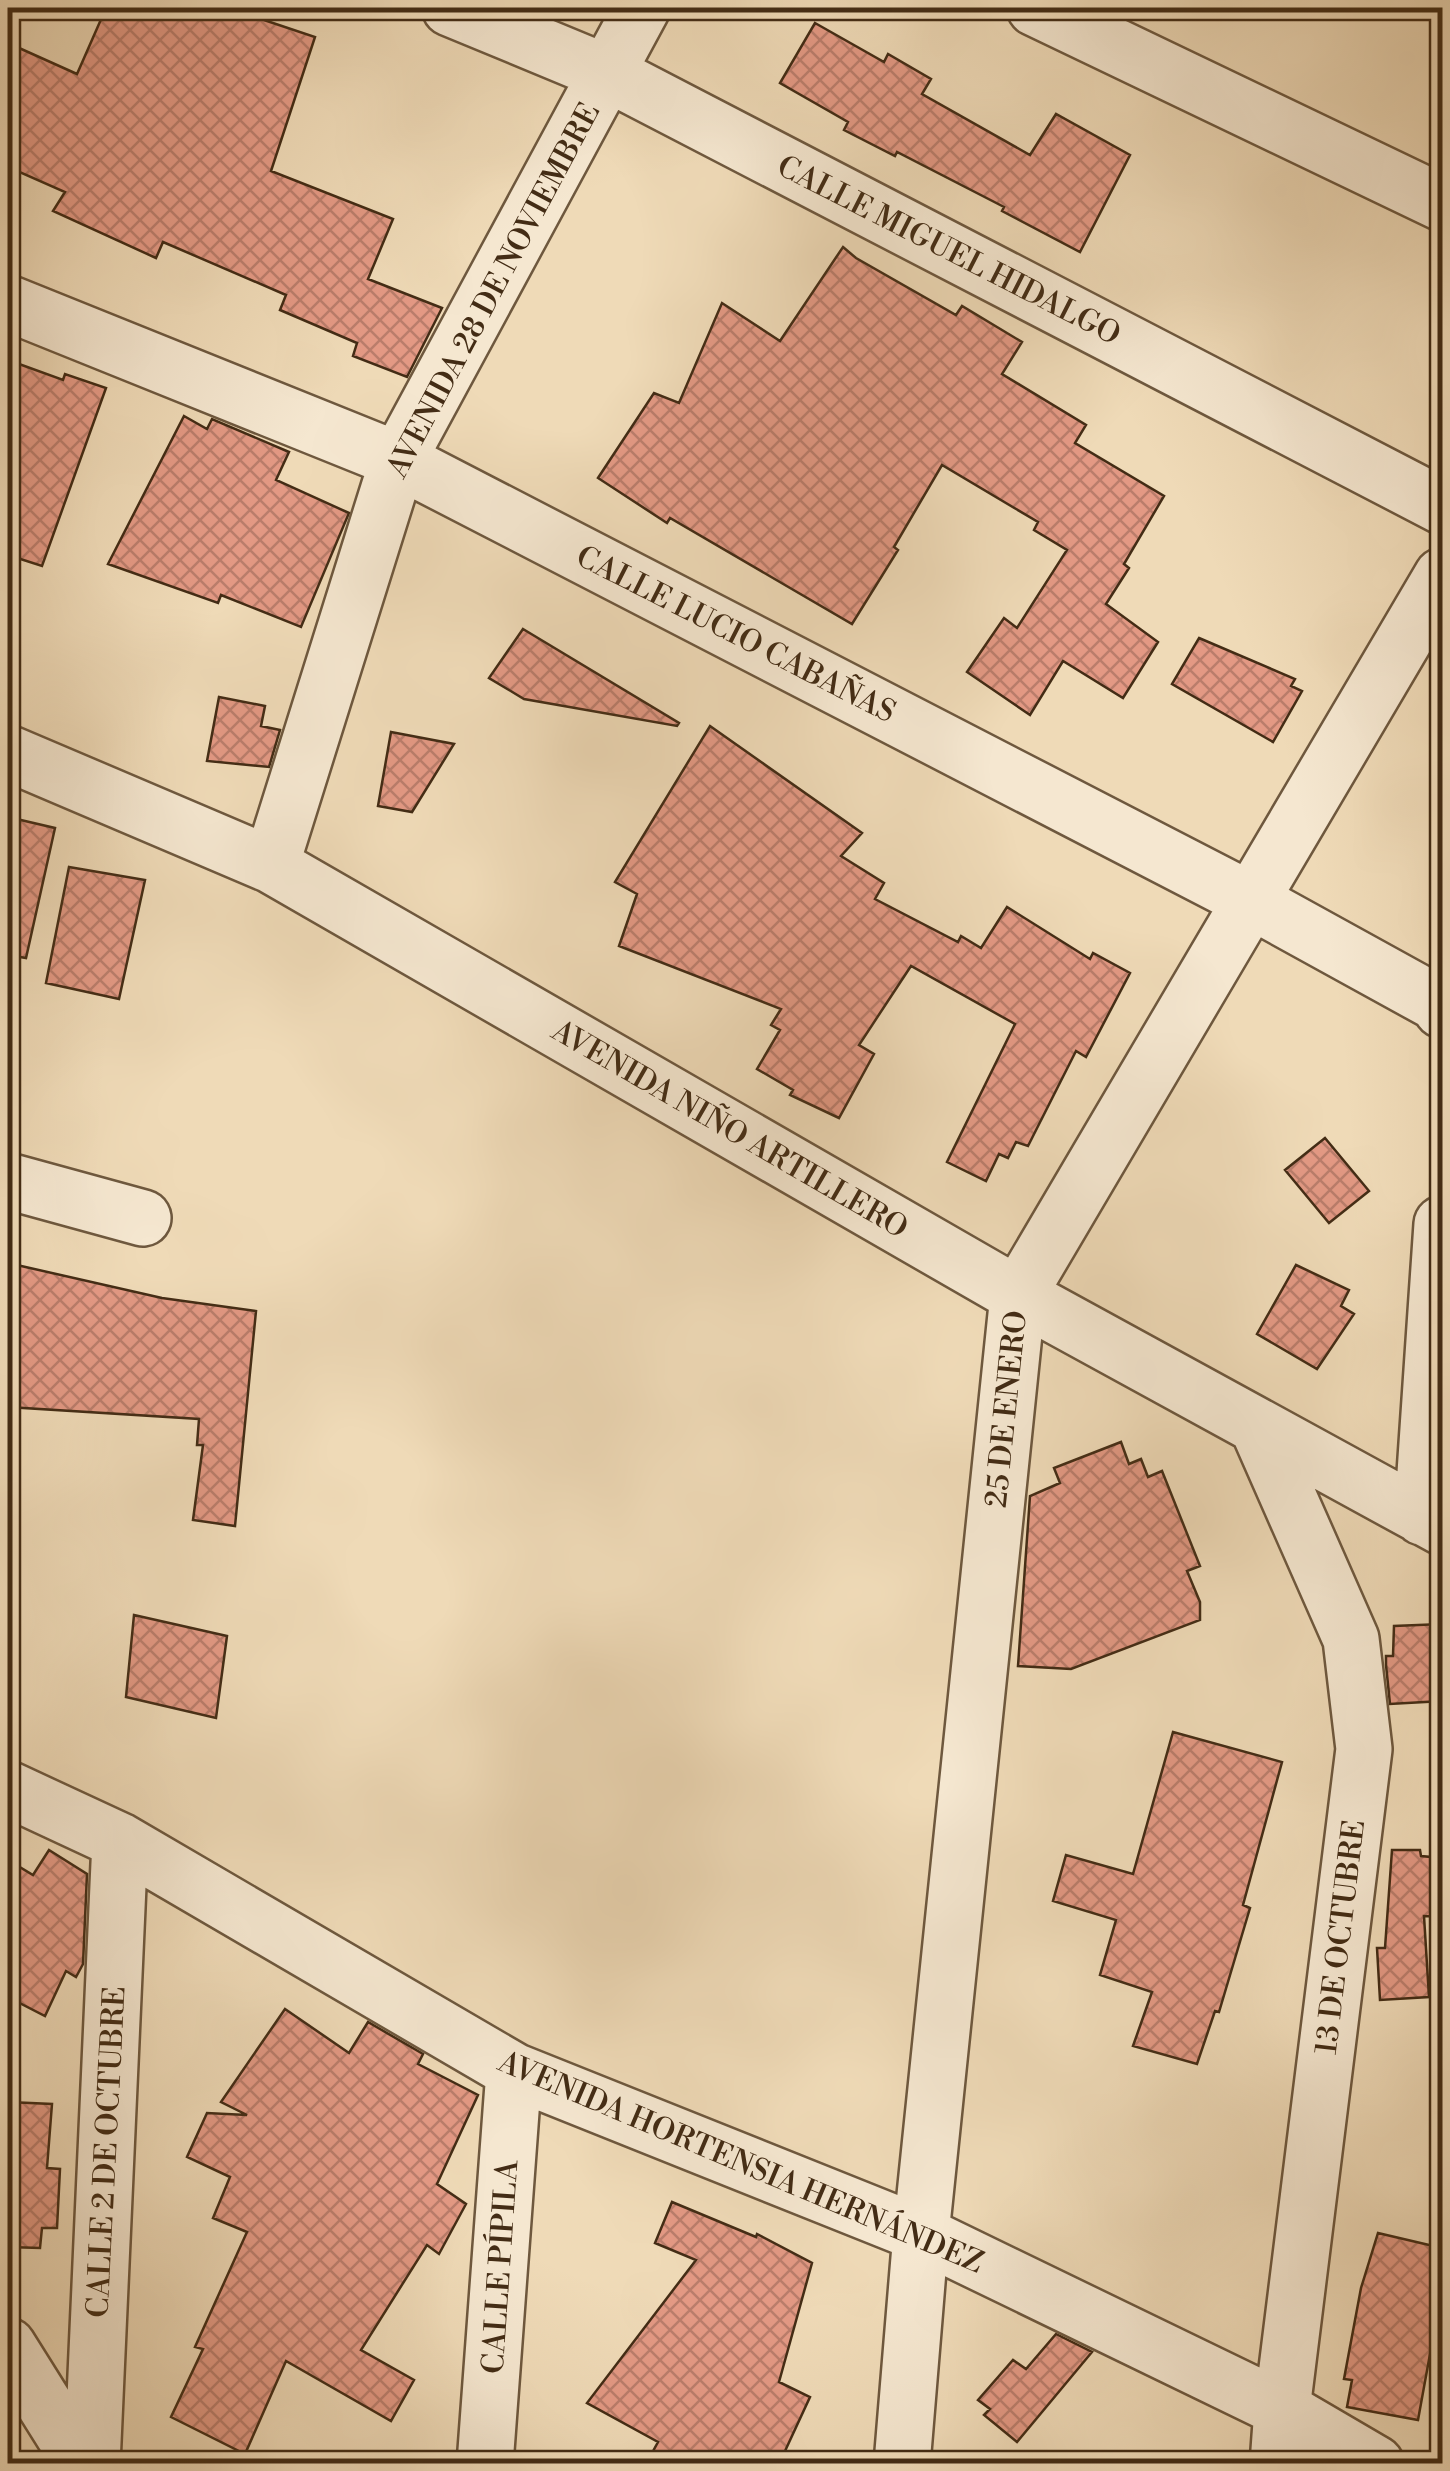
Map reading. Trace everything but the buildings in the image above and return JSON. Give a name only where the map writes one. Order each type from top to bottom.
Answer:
[{"type":"street","name":"CALLE MIGUEL HIDALGO","points":[[450,8],[607,73],[1442,506]]},
{"type":"street","name":"AVENIDA 28 DE NOVIEMBRE","points":[[271,865],[398,460],[642,8]]},
{"type":"street","points":[[1034,8],[1442,203]]},
{"type":"street","name":"CALLE LUCIO CABAÑAS","points":[[8,303],[398,460],[1250,900],[1437,1003],[1442,1010]]},
{"type":"street","name":"25 DE ENERO","points":[[902,2464],[921,2234],[1018,1295],[1442,576]]},
{"type":"street","name":"AVENIDA NIÑO ARTILLERO","points":[[8,753],[271,865],[1018,1295],[1432,1522]]},
{"type":"street","points":[[8,1182],[144,1218]]},
{"type":"street","points":[[1432,1522],[1442,1224]]},
{"type":"street","name":"13 DE OCTUBRE","points":[[1258,1428],[1351,1640],[1364,1749],[1278,2464]]},
{"type":"street","name":"AVENIDA HORTENSIA HERNÁNDEZ","points":[[8,1789],[120,1842],[514,2070],[921,2234],[1282,2409],[1376,2464]]},
{"type":"street","name":"CALLE 2 DE OCTUBRE","points":[[92,2464],[120,1842]]},
{"type":"street","name":"CALLE PÍPILA","points":[[485,2464],[514,2070]]},
{"type":"street","points":[[8,2346],[82,2464]]}]
